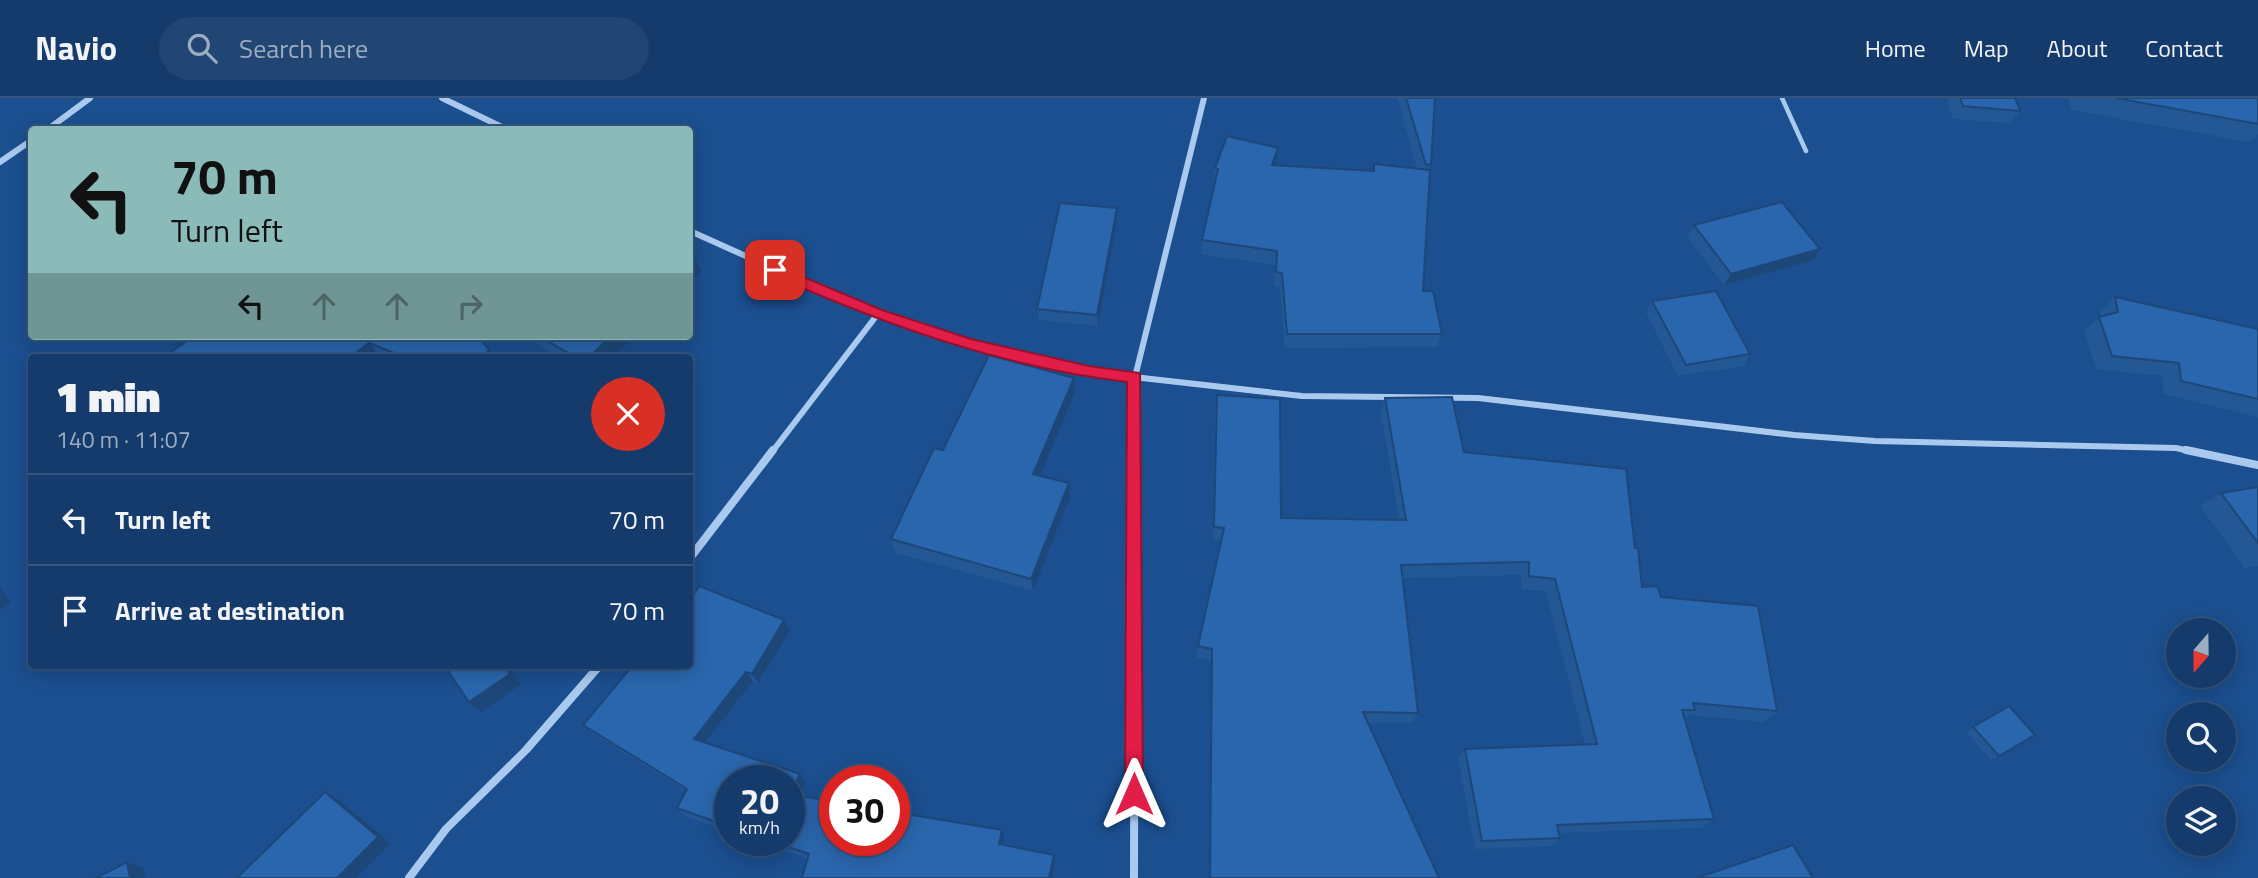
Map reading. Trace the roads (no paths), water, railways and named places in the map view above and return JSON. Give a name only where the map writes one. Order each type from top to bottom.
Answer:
[{"type":"street","points":[[52,126],[90,98]]},
{"type":"street","points":[[442,98],[500,126]]},
{"type":"street","points":[[1134,878],[1135,377],[1204,98]]},
{"type":"street","points":[[0,162],[28,143]]},
{"type":"street","points":[[693,233],[877,314],[971,345],[1089,372],[1302,396],[1478,398],[1781,434],[1861,440],[2176,448],[2258,465]]},
{"type":"street","points":[[693,554],[877,314]]},
{"type":"street","points":[[409,878],[446,828],[526,750],[597,669]]},
{"type":"lane","points":[[1782,98],[1806,151]]}]
